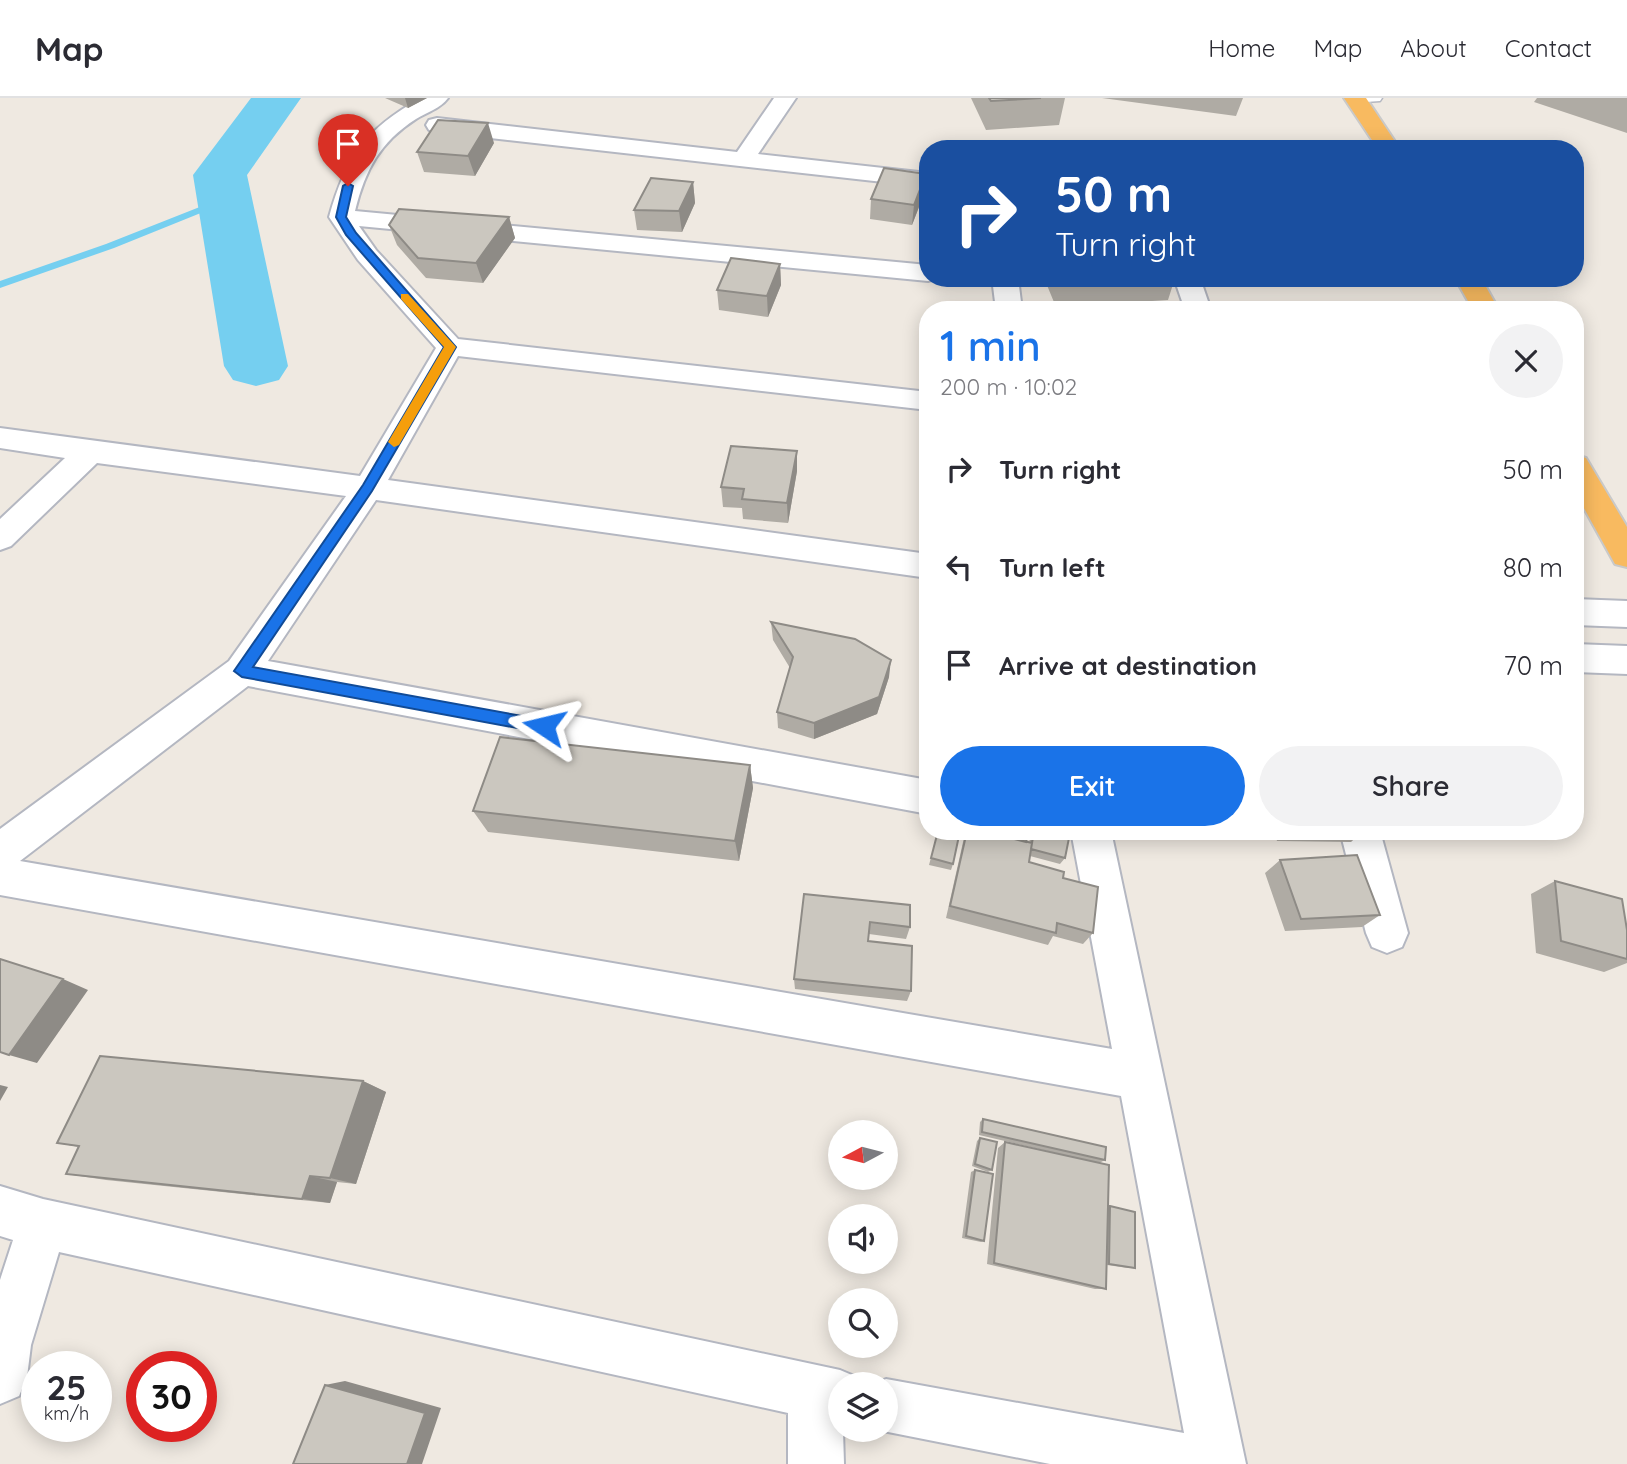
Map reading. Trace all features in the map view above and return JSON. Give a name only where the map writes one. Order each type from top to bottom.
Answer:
[{"type":"highway","points":[[1362,99],[1384,140]]},
{"type":"highway","points":[[1584,481],[1627,555]]},
{"type":"street","points":[[437,98],[397,120],[374,139],[359,160],[348,186],[341,217],[367,256],[450,347],[919,400]]},
{"type":"street","points":[[743,159],[785,98]]},
{"type":"street","points":[[397,120],[919,179]]},
{"type":"street","points":[[341,217],[919,272]]},
{"type":"street","points":[[0,852],[242,671],[368,488],[450,347]]},
{"type":"street","points":[[0,438],[919,565]]},
{"type":"street","points":[[0,538],[90,452]]},
{"type":"street","points":[[1584,612],[1627,614]]},
{"type":"street","points":[[1584,658],[1627,660]]},
{"type":"street","points":[[242,671],[919,795]]},
{"type":"street","points":[[1093,840],[1218,1464]]},
{"type":"street","points":[[1362,840],[1387,933]]},
{"type":"street","points":[[0,876],[1141,1077]]},
{"type":"street","points":[[0,1377],[22,1218],[828,1395],[816,1464]]},
{"type":"street","points":[[898,1408],[1199,1464]]},
{"type":"building","points":[[989,98],[1041,98],[991,101]]},
{"type":"building","points":[[438,120],[488,123],[468,156],[417,152]]},
{"type":"building","points":[[884,168],[919,173],[919,192],[914,205],[871,199]]},
{"type":"building","points":[[651,178],[693,182],[679,211],[634,210]]},
{"type":"building","points":[[399,209],[509,217],[476,263],[418,258],[389,225]]},
{"type":"building","points":[[731,258],[780,264],[767,296],[717,290]]},
{"type":"building","points":[[731,446],[797,451],[787,503],[742,499],[744,489],[721,487]]},
{"type":"building","points":[[771,622],[855,639],[891,660],[879,697],[814,723],[777,712],[793,657]]},
{"type":"building","points":[[500,737],[750,765],[735,841],[473,811]]},
{"type":"building","points":[[936,840],[958,840],[953,864],[931,858]]},
{"type":"building","points":[[965,840],[1020,840],[1032,843],[1029,862],[1064,872],[1063,878],[1098,887],[1093,933],[1057,923],[1056,933],[950,906]]},
{"type":"building","points":[[1032,840],[1069,840],[1065,858],[1031,849]]},
{"type":"building","points":[[1357,855],[1380,915],[1301,919],[1280,860]]},
{"type":"building","points":[[1555,881],[1622,899],[1627,930],[1627,959],[1561,941]]},
{"type":"building","points":[[804,894],[910,905],[910,927],[870,922],[868,941],[912,946],[911,991],[794,979]]},
{"type":"building","points":[[0,959],[63,979],[9,1055],[0,1052]]},
{"type":"building","points":[[100,1056],[363,1081],[330,1178],[310,1176],[302,1199],[66,1174],[79,1146],[57,1143]]},
{"type":"building","points":[[983,1119],[1106,1147],[1105,1160],[982,1132]]},
{"type":"building","points":[[980,1138],[997,1142],[992,1170],[975,1164]]},
{"type":"building","points":[[1005,1142],[1109,1165],[1106,1289],[994,1263]]},
{"type":"building","points":[[975,1170],[993,1174],[984,1241],[966,1236]]},
{"type":"building","points":[[1110,1206],[1135,1212],[1135,1268],[1109,1264]]},
{"type":"building","points":[[325,1385],[425,1413],[407,1464],[293,1464]]},
{"type":"waterway","points":[[256,366],[220,175],[276,98]]},
{"type":"waterway","points":[[0,285],[110,246],[225,200]]},
{"type":"slow traffic","points":[[394,442],[450,347],[404,296]]},
{"type":"route","points":[[348,186],[341,217],[351,235],[450,347],[368,488],[242,671],[544,726]]}]
